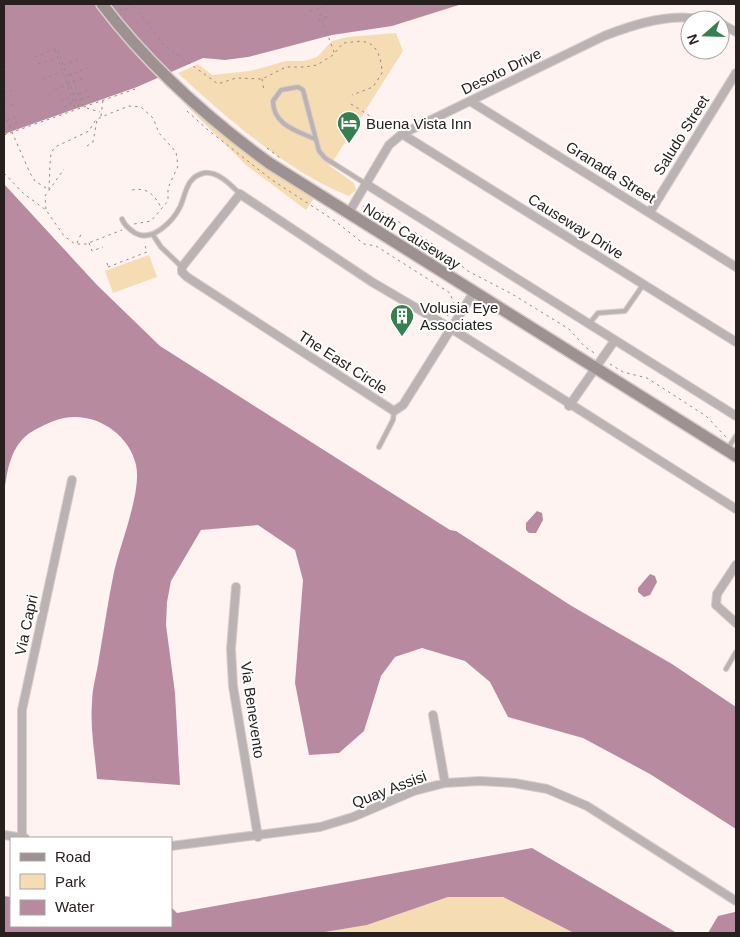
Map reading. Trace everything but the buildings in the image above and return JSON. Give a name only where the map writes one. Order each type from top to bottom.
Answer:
[{"type":"main road","name":"North Causeway","points":[[102,4],[142,52],[184,95],[211,119],[269,163],[474,292],[599,364],[732,449]]},
{"type":"street","name":"Desoto Drive","points":[[348,214],[389,145],[400,136],[604,36],[636,24],[660,19],[680,18]]},
{"type":"street","name":"Saludo Street","points":[[650,212],[736,73]]},
{"type":"street","name":"Granada Street","points":[[470,102],[736,267]]},
{"type":"street","name":"Causeway Drive","points":[[400,136],[736,342]]},
{"type":"street","points":[[366,184],[736,416]]},
{"type":"street","points":[[182,269],[240,194],[372,282],[452,329],[569,406],[736,509]]},
{"type":"street","name":"The East Circle","points":[[182,269],[394,411],[403,405],[474,292]]},
{"type":"street","points":[[569,406],[615,340]]},
{"type":"street","name":"Via Capri","points":[[23,837],[22,710],[72,480]]},
{"type":"street","points":[[736,565],[717,594],[716,605],[726,617],[736,623]]},
{"type":"street","name":"Via Benevento","points":[[236,587],[231,649],[233,686],[258,837]]},
{"type":"street","points":[[433,715],[444,783]]},
{"type":"street","name":"Quay Assisi","points":[[172,846],[258,837],[320,827],[353,818],[414,791],[444,783],[480,781],[514,783],[547,789],[587,806],[736,901]]},
{"type":"street","points":[[4,835],[17,837]]},
{"type":"lane","points":[[315,139],[289,128],[276,116],[273,101],[281,90],[298,87],[303,90],[315,139],[321,155],[366,184]]},
{"type":"lane","points":[[122,219],[130,230],[138,235],[153,235],[161,230],[180,207],[184,192],[193,179],[204,173],[226,180],[240,194]]},
{"type":"lane","points":[[153,235],[161,247],[182,269]]},
{"type":"lane","points":[[589,324],[598,313],[625,311],[643,284]]},
{"type":"lane","points":[[380,447],[393,420],[394,411]]},
{"type":"lane","points":[[732,449],[736,436]]},
{"type":"lane","points":[[726,669],[736,652]]},
{"type":"path","points":[[125,10],[132,4],[164,45],[216,83],[236,78],[262,79],[286,67],[304,68],[317,65],[344,43],[364,42],[372,46],[380,56],[382,73],[379,81],[366,91],[352,95]]},
{"type":"path","points":[[310,11],[326,6]]},
{"type":"path","points":[[318,9],[334,53]]},
{"type":"path","points":[[318,20],[326,17]]},
{"type":"path","points":[[35,56],[57,48],[79,108]]},
{"type":"path","points":[[54,50],[76,110]]},
{"type":"path","points":[[38,64],[57,58]]},
{"type":"path","points":[[63,65],[78,60]]},
{"type":"path","points":[[4,67],[8,66]]},
{"type":"path","points":[[67,76],[91,67]]},
{"type":"path","points":[[43,79],[65,71]]},
{"type":"path","points":[[71,74],[83,107]]},
{"type":"path","points":[[56,89],[85,78]]},
{"type":"path","points":[[262,79],[264,91]]},
{"type":"path","points":[[4,135],[135,89]]},
{"type":"path","points":[[4,93],[12,90]]},
{"type":"path","points":[[78,94],[89,90]]},
{"type":"path","points":[[80,100],[90,96]]},
{"type":"path","points":[[61,101],[71,97]]},
{"type":"path","points":[[101,117],[100,112],[103,100]]},
{"type":"path","points":[[64,106],[74,103]]},
{"type":"path","points":[[4,108],[14,104]]},
{"type":"path","points":[[351,104],[389,127],[400,136]]},
{"type":"path","points":[[49,190],[51,153],[61,144],[89,131],[101,117],[134,106],[147,111],[153,118],[159,133],[176,152],[176,176],[168,188],[169,198],[151,221],[132,226]]},
{"type":"path","points":[[83,107],[100,112]]},
{"type":"path","points":[[187,111],[208,130],[272,180],[335,221],[364,244],[376,246],[450,293],[454,304],[447,317]]},
{"type":"path","points":[[4,114],[11,133],[35,181],[49,190]]},
{"type":"path","points":[[6,120],[17,116]]},
{"type":"path","points":[[87,146],[93,142],[97,120]]},
{"type":"path","points":[[8,126],[18,122]]},
{"type":"path","points":[[4,126],[7,134]]},
{"type":"path","points":[[261,144],[284,160]]},
{"type":"path","points":[[46,210],[45,196],[64,169]]},
{"type":"path","points":[[4,173],[24,194],[46,210],[64,236],[76,244],[89,243],[122,230]]},
{"type":"path","points":[[132,190],[146,190],[152,194],[162,208]]},
{"type":"path","points":[[355,202],[387,214],[443,251],[468,271],[512,294],[569,329],[599,364],[647,378],[689,404],[706,416],[732,449]]},
{"type":"path","points":[[76,244],[82,232]]},
{"type":"path","points":[[106,263],[108,268],[147,252],[143,241]]},
{"type":"path","points":[[89,243],[92,251],[103,247]]},
{"type":"green space","points":[[396,33],[403,51],[330,166],[354,183],[356,190],[349,196],[305,174],[282,159],[237,125],[178,73],[198,64],[212,75],[250,71],[286,61],[304,61],[317,57],[332,41],[347,37]]},
{"type":"green space","points":[[164,83],[208,122],[314,198],[306,210],[246,165]]},
{"type":"green space","points":[[149,255],[157,277],[113,293],[105,271]]},
{"type":"green space","points":[[448,897],[503,897],[574,933],[319,933],[367,925]]},
{"type":"water","points":[[4,4],[462,4],[392,26],[332,35],[248,57],[225,60],[203,58],[137,87],[4,134]]},
{"type":"water","points":[[4,184],[97,285],[160,346],[450,530],[456,531],[570,605],[672,664],[736,707],[736,829],[650,774],[583,738],[508,717],[490,682],[465,661],[422,648],[395,657],[381,676],[364,731],[339,753],[309,755],[295,683],[303,580],[295,550],[258,525],[201,530],[171,581],[167,602],[166,625],[175,693],[180,785],[97,779],[92,722],[93,692],[114,572],[130,518],[136,489],[136,465],[126,444],[119,435],[109,428],[88,418],[64,418],[33,431],[19,443],[11,459],[4,494]]},
{"type":"water","points":[[537,511],[542,513],[543,520],[536,533],[529,533],[526,530],[526,523]]},
{"type":"water","points":[[650,574],[655,576],[657,582],[650,595],[644,597],[638,592],[638,588]]},
{"type":"water","points":[[532,848],[677,933],[574,933],[503,897],[448,897],[367,925],[319,933],[4,933],[4,896],[10,897],[10,927],[172,927],[172,908],[177,913]]},
{"type":"water","points":[[735,912],[736,933],[708,933],[718,916]]},
{"type":"place","name":"Buena Vista Inn","points":[[349,144]]},
{"type":"place","name":"Volusia Eye Associates","points":[[402,337]]}]
